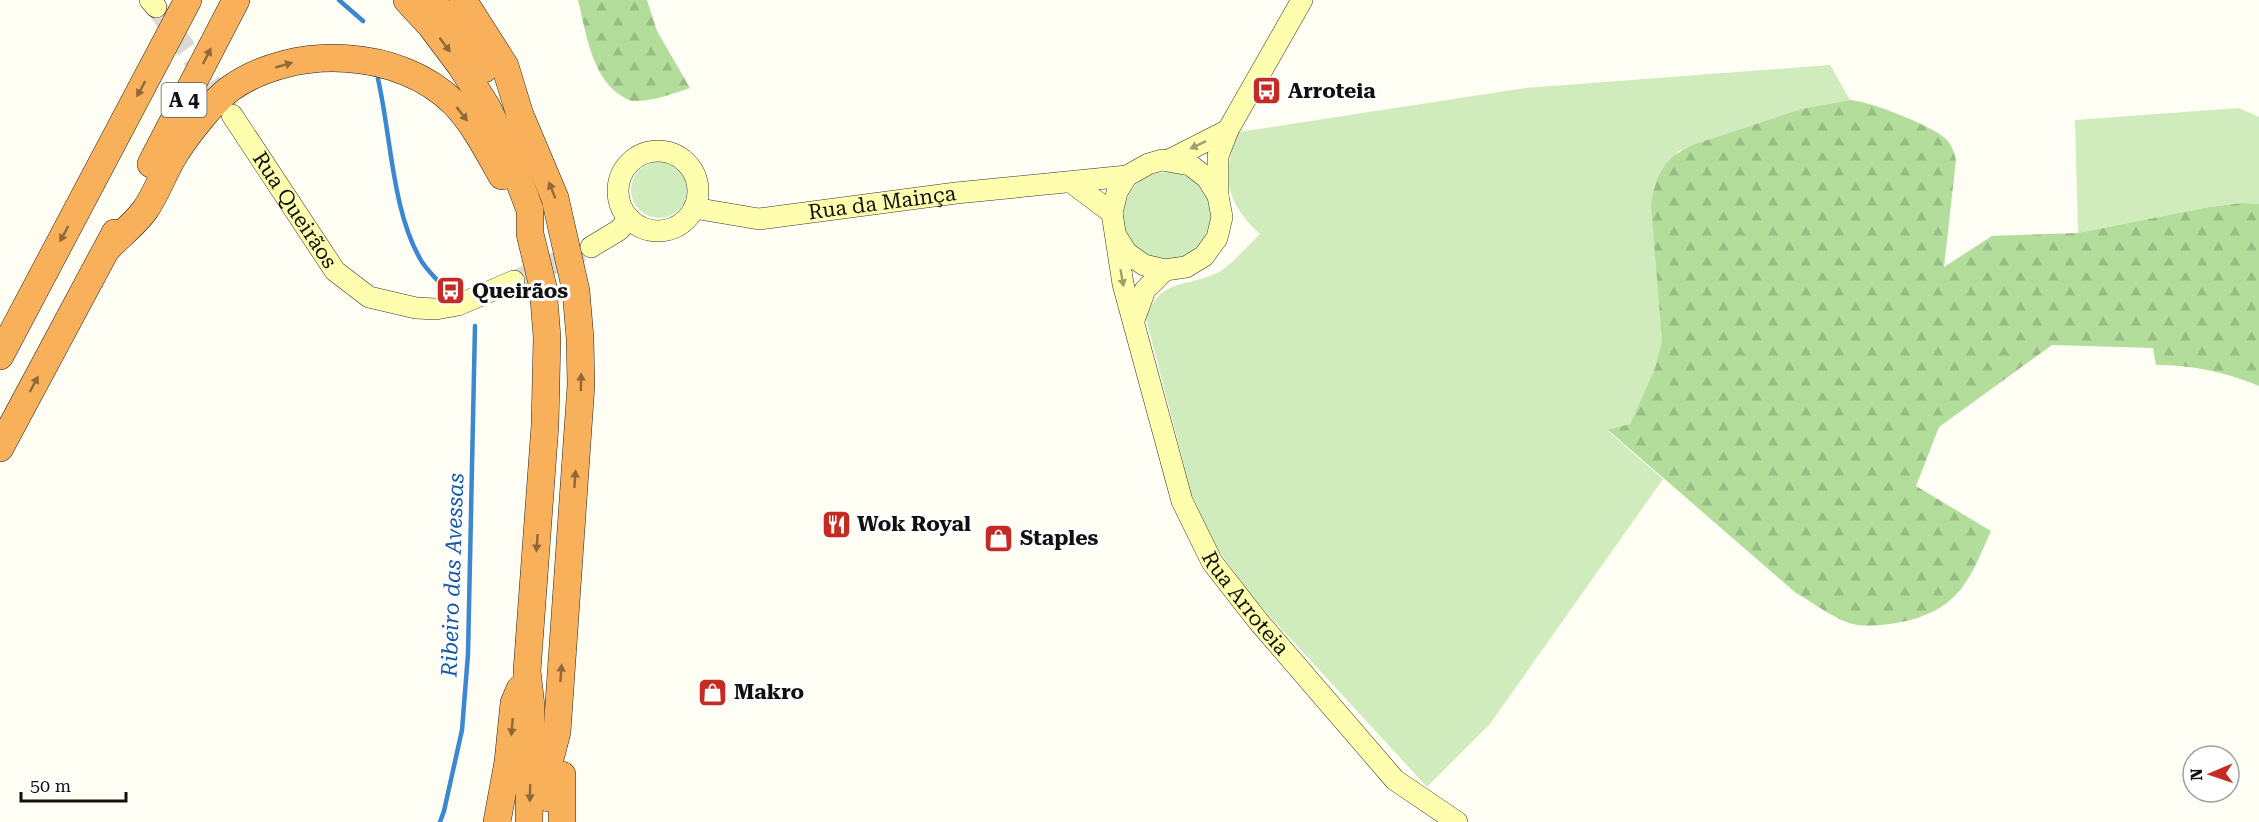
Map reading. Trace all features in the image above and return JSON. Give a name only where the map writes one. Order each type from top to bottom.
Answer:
[{"type":"highway","name":"A 4","points":[[0,356],[188,0]]},
{"type":"highway","name":"A 4","points":[[0,448],[107,249],[138,205],[236,0]]},
{"type":"highway","points":[[407,0],[431,26],[461,66],[487,108],[507,149],[530,210],[530,234],[543,287],[547,337],[544,443],[527,671],[531,706],[529,822]]},
{"type":"highway","points":[[431,0],[460,33],[489,76],[520,115]]},
{"type":"highway","points":[[463,0],[505,66],[520,115],[555,198],[576,291],[581,385],[557,732],[549,763],[548,822]]},
{"type":"highway","points":[[138,205],[202,119],[231,89],[283,64],[341,57],[369,61],[402,70],[429,85],[454,104],[483,142],[503,177],[518,213],[530,234]]},
{"type":"highway","points":[[497,822],[508,762],[514,703],[527,671]]},
{"type":"highway","points":[[557,732],[562,761],[562,822]]},
{"type":"street","points":[[1228,130],[1169,160],[1148,164],[1127,176],[1117,192],[1112,213],[1115,234],[1127,253],[1144,265],[1165,270],[1186,267],[1204,256],[1217,238],[1222,217],[1218,196],[1218,156],[1228,130],[1302,0]]},
{"type":"street","name":"Rua Queirãos","points":[[232,115],[335,271],[369,297],[407,307],[436,309],[458,304],[514,280]]},
{"type":"street","points":[[660,151],[675,155],[688,164],[696,178],[698,193],[694,208],[685,221],[672,229],[657,232],[641,228],[629,219],[620,206],[618,190],[622,175],[631,162],[644,154],[660,151]]},
{"type":"street","points":[[1169,160],[1190,165],[1207,178],[1218,196]]},
{"type":"street","name":"Rua da Mainça","points":[[694,208],[759,219],[956,193],[1127,176]]},
{"type":"street","points":[[1071,182],[1112,213]]},
{"type":"street","points":[[591,247],[618,230],[629,219]]},
{"type":"street","name":"Rua Arroteia","points":[[1115,234],[1123,284],[1182,501],[1212,562],[1258,621],[1395,780],[1457,822]]},
{"type":"street","points":[[1134,320],[1145,290],[1165,270]]},
{"type":"green space","points":[[578,0],[647,0],[657,31],[690,88],[639,101],[630,101],[620,95],[602,76],[596,65]]},
{"type":"green space","points":[[1830,65],[1850,100],[1801,109],[1677,152],[1660,312],[1662,342],[1655,368],[1630,424],[1608,431],[1663,479],[1490,724],[1427,787],[1253,598],[1216,547],[1192,495],[1146,319],[1151,306],[1166,290],[1217,273],[1260,234],[1240,211],[1233,199],[1230,187],[1229,161],[1239,132],[1525,88]]},
{"type":"green space","points":[[1850,100],[1859,101],[1914,121],[1938,133],[1951,146],[1956,160],[1944,267],[1992,236],[2078,233],[2209,207],[2242,203],[2259,204],[2259,386],[2209,370],[2156,365],[2153,348],[2052,345],[1939,427],[1916,486],[1991,531],[1969,576],[1952,599],[1940,608],[1907,621],[1876,625],[1849,623],[1796,593],[1608,430],[1630,424],[1655,368],[1662,341],[1651,205],[1655,185],[1668,162],[1692,145],[1801,109]]},
{"type":"green space","points":[[2239,108],[2259,117],[2259,204],[2242,203],[2209,207],[2078,233],[2075,120]]},
{"type":"green space","points":[[653,162],[665,162],[675,166],[683,174],[687,190],[683,206],[675,214],[665,218],[653,218],[643,214],[635,206],[631,196],[631,184],[635,174],[643,166]]},
{"type":"green space","points":[[1158,172],[1176,172],[1192,179],[1204,191],[1211,207],[1211,225],[1204,241],[1192,253],[1176,260],[1158,260],[1142,253],[1130,241],[1123,225],[1123,207],[1130,191],[1142,179]]},
{"type":"waterway","name":"Ribeiro das Avessas","points":[[339,0],[363,21]]},
{"type":"waterway","name":"Ribeiro das Avessas","points":[[378,79],[404,221],[422,262],[443,286]]},
{"type":"waterway","name":"Ribeiro das Avessas","points":[[440,822],[462,730],[468,654],[475,326]]},
{"type":"tunnel","points":[[156,7],[229,109]]},
{"type":"tunnel","points":[[514,281],[582,251]]},
{"type":"place","name":"Arroteia","points":[[1267,91]]},
{"type":"place","name":"Queirãos","points":[[451,291]]},
{"type":"place","name":"Wok Royal","points":[[836,524]]},
{"type":"place","name":"Staples","points":[[999,538]]},
{"type":"place","name":"Makro","points":[[713,692]]}]
